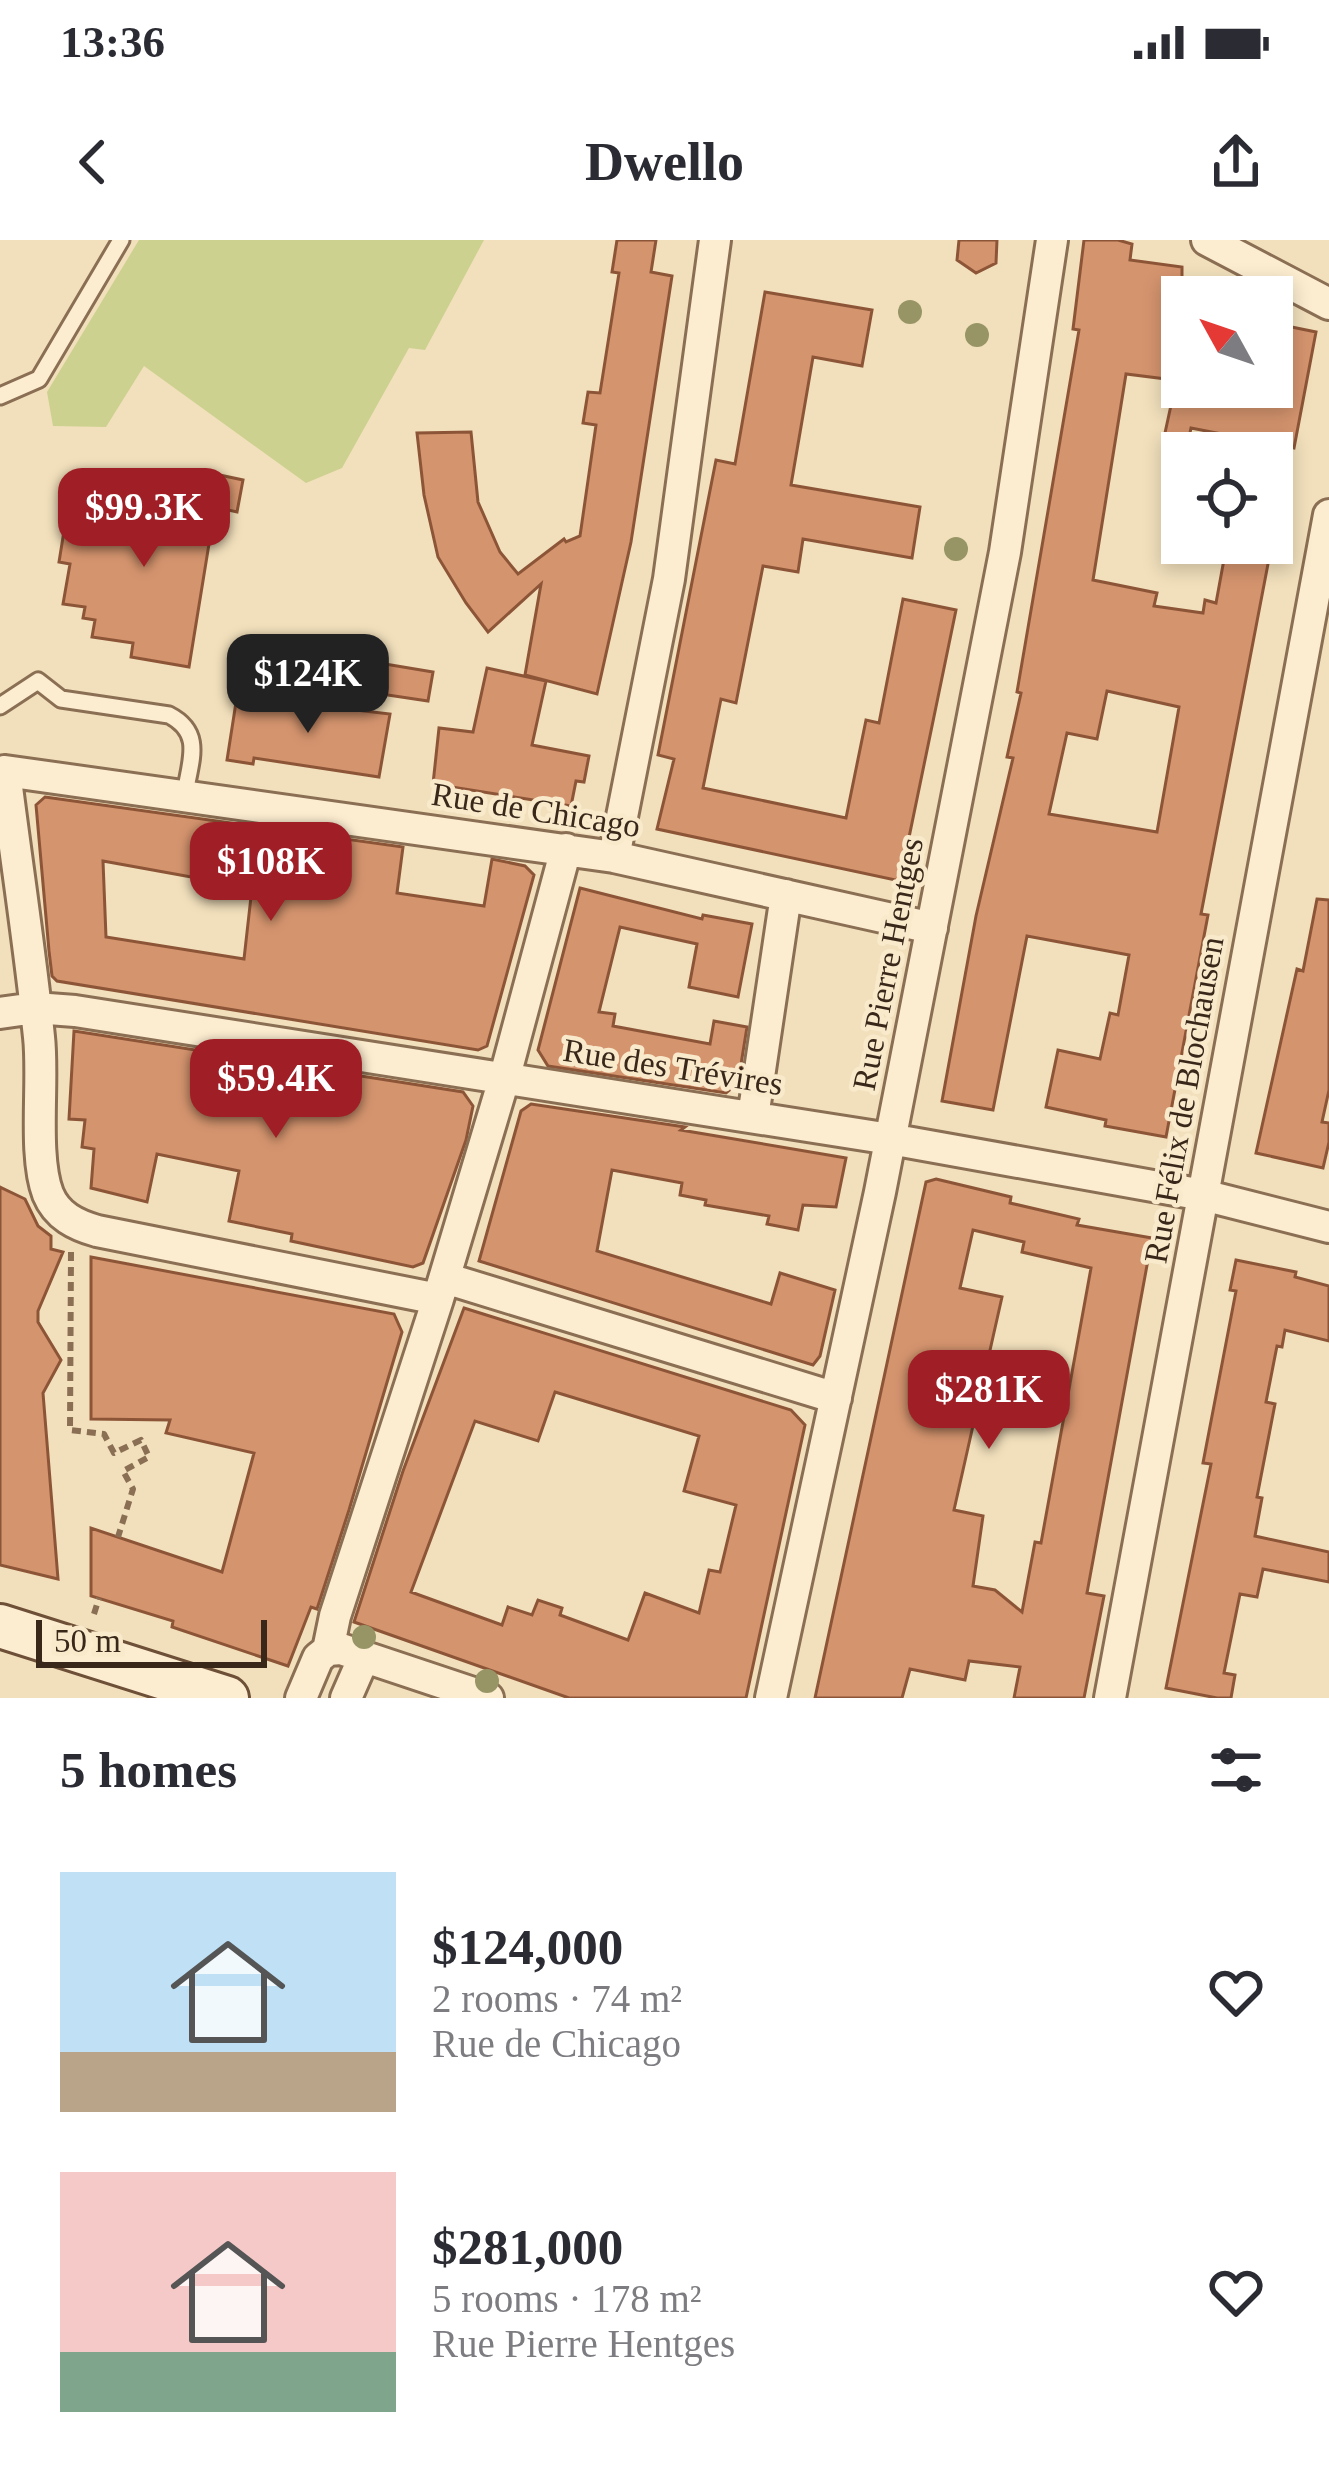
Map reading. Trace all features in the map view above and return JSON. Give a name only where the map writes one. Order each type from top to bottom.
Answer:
[{"type":"main road","points":[[0,1626],[227,1698]]},
{"type":"street","points":[[614,857],[669,579],[715,240]]},
{"type":"street","name":"Rue Pierre Hentges","points":[[771,1698],[890,1139],[1005,552],[1052,240]]},
{"type":"street","points":[[1207,240],[1329,304]]},
{"type":"street","name":"Rue Félix de Blochausen","points":[[1110,1698],[1329,515]]},
{"type":"street","name":"Rue de Chicago","points":[[77,1225],[60,1213],[48,1195],[43,1172],[40,1039],[3,768],[614,857],[932,928]]},
{"type":"street","points":[[302,1698],[319,1658],[328,1650],[441,1289],[566,849]]},
{"type":"street","points":[[753,1117],[787,896]]},
{"type":"street","name":"Rue des Trévires","points":[[0,1013],[35,1008],[75,1011],[505,1076],[1203,1196],[1329,1228]]},
{"type":"street","points":[[77,1225],[441,1289],[836,1398]]},
{"type":"street","points":[[328,1650],[364,1657],[488,1698]]},
{"type":"street","points":[[346,1698],[364,1657]]},
{"type":"lane","points":[[0,395],[39,380],[121,240]]},
{"type":"lane","points":[[0,706],[38,681],[61,699],[169,715],[184,723],[193,741],[184,794]]},
{"type":"path","points":[[77,1225],[70,1257],[70,1430],[104,1434],[133,1490],[118,1537]]},
{"type":"path","points":[[114,1454],[141,1440],[149,1456],[123,1471]]},
{"type":"path","points":[[94,1614],[99,1598]]},
{"type":"green space","points":[[139,240],[484,240],[425,350],[409,348],[342,468],[306,483],[144,366],[106,427],[53,426],[47,392]]},
{"type":"building","points":[[617,240],[656,240],[651,272],[672,276],[631,542],[597,694],[525,675],[541,584],[488,632],[466,603],[438,557],[417,433],[471,432],[478,502],[500,552],[518,574],[564,539],[580,536],[596,425],[583,423],[588,392],[600,393],[619,273],[612,272]]},
{"type":"building","points":[[959,240],[997,240],[996,263],[976,273],[957,260]]},
{"type":"building","points":[[1084,240],[1118,240],[1132,244],[1130,260],[1182,267],[1182,276],[1161,276],[1161,378],[1126,374],[1093,580],[1157,593],[1154,606],[1203,613],[1205,600],[1216,603],[1223,564],[1268,564],[1201,914],[1208,915],[1166,1137],[1105,1126],[1106,1120],[1046,1107],[1058,1050],[1100,1059],[1110,1013],[1118,1015],[1129,955],[1027,936],[993,1110],[942,1101],[976,916],[1013,758],[1007,757],[1021,693],[1017,692],[1079,330],[1073,329]],"holes":[[[1107,691],[1179,707],[1157,832],[1049,814],[1067,733],[1097,739]]]},
{"type":"building","points":[[765,292],[872,310],[862,366],[813,357],[791,485],[920,507],[912,558],[803,539],[798,572],[763,566],[736,703],[721,699],[703,788],[846,818],[866,720],[879,723],[903,599],[956,610],[900,881],[657,829],[674,759],[658,755],[716,460],[735,464]]},
{"type":"building","points":[[1293,327],[1316,332],[1294,448],[1293,432],[1191,428],[1190,432],[1165,432],[1170,408],[1293,408]]},
{"type":"building","points":[[215,474],[243,480],[237,512],[215,507],[189,667],[131,657],[133,643],[92,637],[95,620],[83,618],[85,607],[63,604],[70,564],[59,562],[69,500],[185,519],[193,483],[213,487]]},
{"type":"building","points":[[385,664],[433,672],[428,701],[381,694]]},
{"type":"building","points":[[487,668],[546,681],[532,745],[589,756],[584,782],[576,781],[571,806],[433,784],[439,728],[473,732]]},
{"type":"building","points":[[237,696],[390,714],[379,777],[254,758],[253,764],[227,760]]},
{"type":"building","points":[[45,797],[403,847],[397,893],[484,906],[492,859],[525,866],[534,875],[487,1046],[478,1050],[57,981],[49,951],[36,805]],"holes":[[[103,861],[252,888],[244,959],[106,937]]]},
{"type":"building","points":[[580,888],[702,919],[703,915],[752,924],[738,997],[689,987],[697,944],[620,927],[599,1012],[615,1014],[613,1026],[710,1044],[714,1021],[747,1027],[738,1083],[726,1093],[548,1066],[538,1050]]},
{"type":"building","points":[[1317,899],[1329,900],[1329,1090],[1322,1122],[1329,1123],[1329,1142],[1323,1168],[1256,1153]]},
{"type":"building","points":[[74,1031],[463,1092],[473,1106],[466,1140],[423,1263],[413,1267],[291,1241],[292,1234],[229,1221],[239,1171],[157,1154],[147,1202],[91,1188],[94,1149],[82,1147],[85,1120],[69,1119]]},
{"type":"building","points":[[531,1104],[846,1158],[836,1207],[803,1205],[798,1230],[767,1224],[769,1216],[705,1205],[706,1200],[680,1195],[682,1183],[612,1170],[597,1251],[771,1304],[780,1273],[835,1290],[820,1356],[813,1365],[479,1261],[521,1111]]},
{"type":"building","points":[[936,1179],[1011,1197],[1010,1203],[1079,1219],[1077,1225],[1152,1238],[1087,1593],[1104,1596],[1084,1698],[1014,1698],[1020,1667],[969,1661],[965,1680],[910,1669],[902,1698],[815,1698],[926,1182]],"holes":[[[973,1230],[1024,1242],[1022,1252],[1091,1268],[1041,1543],[1035,1542],[1022,1612],[995,1590],[973,1586],[983,1516],[954,1510],[1002,1297],[960,1288]]]},
{"type":"building","points":[[0,1187],[25,1199],[38,1226],[51,1236],[51,1249],[63,1252],[38,1311],[38,1322],[61,1360],[43,1393],[58,1579],[0,1565]]},
{"type":"building","points":[[91,1257],[394,1314],[402,1332],[349,1510],[317,1609],[311,1607],[288,1666],[172,1627],[173,1621],[91,1596],[91,1528],[222,1572],[254,1453],[166,1433],[170,1420],[91,1419]]},
{"type":"building","points":[[1236,1260],[1296,1272],[1295,1277],[1329,1286],[1329,1341],[1285,1330],[1282,1347],[1277,1346],[1266,1402],[1275,1404],[1257,1497],[1262,1498],[1255,1536],[1329,1552],[1329,1582],[1263,1569],[1257,1597],[1240,1594],[1224,1673],[1235,1675],[1231,1698],[1217,1698],[1166,1688],[1211,1464],[1203,1463],[1236,1291],[1230,1290]]},
{"type":"building","points":[[464,1308],[791,1410],[805,1425],[746,1698],[569,1698],[354,1622],[403,1471]],"holes":[[[555,1392],[699,1436],[684,1491],[736,1505],[720,1572],[709,1570],[699,1613],[645,1593],[628,1640],[560,1615],[562,1608],[538,1600],[532,1615],[508,1607],[502,1625],[411,1592],[475,1421],[538,1441]]]}]
